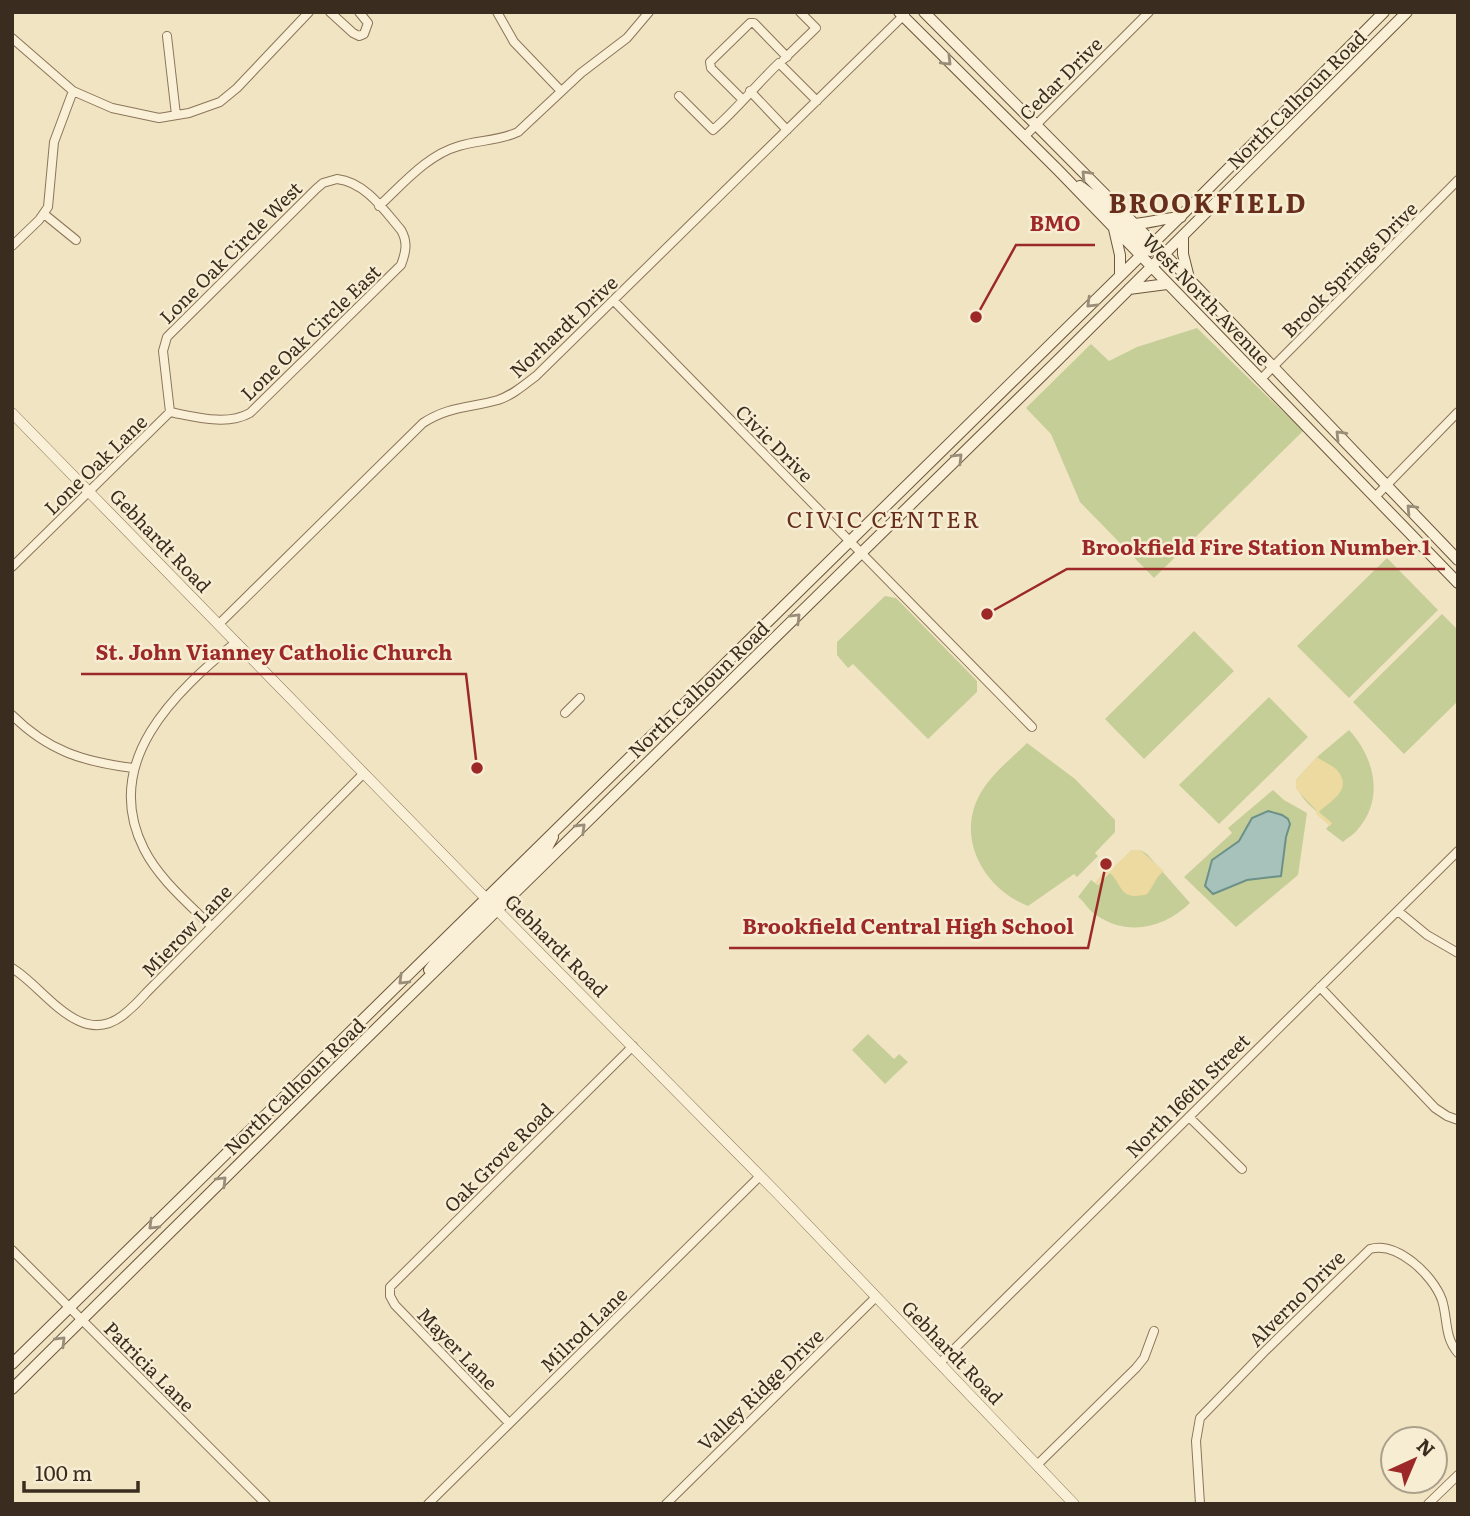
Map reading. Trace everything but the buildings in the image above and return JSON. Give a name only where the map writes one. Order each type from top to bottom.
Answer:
[{"type":"main road","name":"West North Avenue","points":[[924,12],[1134,224],[1147,249],[1151,267],[1458,583]]},
{"type":"main road","name":"North Calhoun Road","points":[[12,1364],[1181,217],[1384,12]]},
{"type":"main road","name":"North Calhoun Road","points":[[12,1389],[1165,254],[1407,12]]},
{"type":"main road","name":"West North Avenue","points":[[902,14],[1114,229],[1147,249],[1165,254],[1458,560]]},
{"type":"main road","points":[[1058,170],[1097,199],[1147,249]]},
{"type":"main road","points":[[1134,224],[1181,217]]},
{"type":"main road","points":[[1114,229],[1120,255],[1120,275]]},
{"type":"main road","points":[[1183,236],[1183,254],[1190,280]]},
{"type":"main road","points":[[1127,290],[1167,284]]},
{"type":"main road","points":[[498,910],[495,904],[498,898],[546,850],[559,825]]},
{"type":"main road","points":[[407,1000],[438,958],[488,908],[486,898]]},
{"type":"street","points":[[12,38],[73,91],[112,108],[159,118],[189,113],[220,102],[237,88],[310,12]]},
{"type":"street","points":[[330,12],[359,36],[364,34],[368,23],[359,12]]},
{"type":"street","points":[[497,12],[513,43],[561,91]]},
{"type":"street","points":[[379,206],[436,155],[455,146],[505,138],[518,132],[561,91],[627,38],[649,12]]},
{"type":"street","points":[[679,96],[713,130],[816,28],[800,12]]},
{"type":"street","name":"Cedar Drive","points":[[1024,137],[1149,12]]},
{"type":"street","name":"Norhardt Drive","points":[[219,624],[423,423],[444,411],[500,399],[517,391],[536,376],[902,14]]},
{"type":"street","points":[[742,99],[711,68],[710,62],[750,23],[754,23],[787,57]]},
{"type":"street","points":[[167,36],[176,115]]},
{"type":"street","points":[[779,63],[817,101]]},
{"type":"street","points":[[12,246],[44,214],[51,194],[54,142],[73,91]]},
{"type":"street","points":[[750,91],[787,130]]},
{"type":"street","name":"Lone Oak Circle West","points":[[170,412],[163,351],[167,337],[180,322],[323,183],[337,179],[349,180],[379,206]]},
{"type":"street","name":"Brook Springs Drive","points":[[1261,379],[1458,180]]},
{"type":"street","name":"Lone Oak Circle East","points":[[170,412],[221,420],[242,418],[292,375],[401,265],[406,252],[405,237],[379,206]]},
{"type":"street","points":[[44,214],[76,240]]},
{"type":"street","name":"Civic Drive","points":[[614,301],[1032,727]]},
{"type":"street","name":"Lone Oak Lane","points":[[12,567],[170,412]]},
{"type":"street","points":[[1375,497],[1458,412]]},
{"type":"street","name":"Gebhardt Road","points":[[12,413],[760,1176],[1037,1465],[1068,1502]]},
{"type":"street","points":[[211,926],[160,874],[144,850],[134,824],[132,810],[133,768],[141,746],[159,717],[236,642]]},
{"type":"street","points":[[565,713],[580,698]]},
{"type":"street","points":[[12,715],[33,734],[56,749],[84,759],[133,768]]},
{"type":"street","name":"Mierow Lane","points":[[12,968],[75,1020],[93,1025],[104,1024],[123,1015],[364,773]]},
{"type":"street","name":"North 166th Street","points":[[940,1363],[1458,850]]},
{"type":"street","points":[[1398,911],[1427,935],[1458,953]]},
{"type":"street","points":[[1320,988],[1441,1113],[1457,1120]]},
{"type":"street","name":"Oak Grove Road","points":[[389,1291],[393,1283],[633,1046]]},
{"type":"street","points":[[1189,1117],[1242,1169]]},
{"type":"street","name":"Milrod Lane","points":[[428,1504],[760,1176]]},
{"type":"street","name":"Alverno Drive","points":[[1200,1504],[1196,1441],[1200,1418],[1370,1249],[1384,1247],[1399,1252],[1435,1287],[1441,1298],[1447,1334],[1458,1353]]},
{"type":"street","name":"Patricia Lane","points":[[12,1250],[266,1504]]},
{"type":"street","name":"Mayer Lane","points":[[389,1291],[392,1301],[401,1312],[509,1423]]},
{"type":"street","name":"Valley Ridge Drive","points":[[666,1504],[876,1297]]},
{"type":"street","points":[[1037,1465],[1136,1368],[1148,1349],[1154,1331]]},
{"type":"street","points":[[1428,1504],[1458,1475]]},
{"type":"green space","points":[[1197,328],[1303,431],[1154,578],[1080,502],[1051,434],[1026,408],[1091,344],[1109,361],[1137,347]]},
{"type":"green space","points":[[1387,558],[1438,610],[1349,698],[1297,646]]},
{"type":"green space","points":[[885,596],[896,598],[977,681],[977,692],[928,739],[853,664],[848,668],[837,655],[837,642]]},
{"type":"green space","points":[[1442,614],[1458,630],[1458,701],[1404,754],[1353,702]]},
{"type":"green space","points":[[1194,631],[1234,671],[1144,759],[1105,719]]},
{"type":"green space","points":[[1269,697],[1308,737],[1219,824],[1179,785]]},
{"type":"green space","points":[[1349,730],[1365,752],[1374,791],[1366,817],[1356,831],[1343,842],[1326,829],[1331,823],[1304,799],[1296,780],[1317,757]]},
{"type":"green space","points":[[1027,743],[1075,779],[1115,820],[1115,832],[1095,853],[1098,856],[1077,877],[1074,874],[1028,906],[999,888],[988,875],[973,846],[971,829],[973,813],[984,788]]},
{"type":"green space","points":[[1273,790],[1284,800],[1307,813],[1298,875],[1236,927],[1184,877],[1232,833],[1228,828]]},
{"type":"green space","points":[[1132,850],[1147,854],[1190,903],[1169,919],[1145,927],[1121,926],[1093,913],[1078,897],[1091,880],[1098,885]]},
{"type":"green space","points":[[868,1034],[894,1059],[899,1054],[908,1062],[885,1084],[852,1050]]},
{"type":"sand","points":[[1317,757],[1337,770],[1342,777],[1342,789],[1319,812],[1332,823],[1330,826],[1316,814],[1317,811],[1296,789],[1296,780]]},
{"type":"sand","points":[[1132,850],[1140,850],[1164,871],[1147,894],[1126,894],[1109,872],[1097,885],[1095,883],[1106,869],[1109,871]]},
{"type":"water","points":[[1268,811],[1282,815],[1290,824],[1281,876],[1247,880],[1213,894],[1205,886],[1212,860],[1239,841],[1252,818]]},
{"type":"place","name":"BMO","points":[[976,317]]},
{"type":"place","name":"Brookfield Fire Station Number 1","points":[[987,614]]},
{"type":"place","name":"St. John Vianney Catholic Church","points":[[477,768]]},
{"type":"place","name":"Brookfield Central High School","points":[[1106,864]]},
{"type":"district","name":"BROOKFIELD","points":[[1208,201]]},
{"type":"district","name":"CIVIC CENTER","points":[[884,518]]}]
